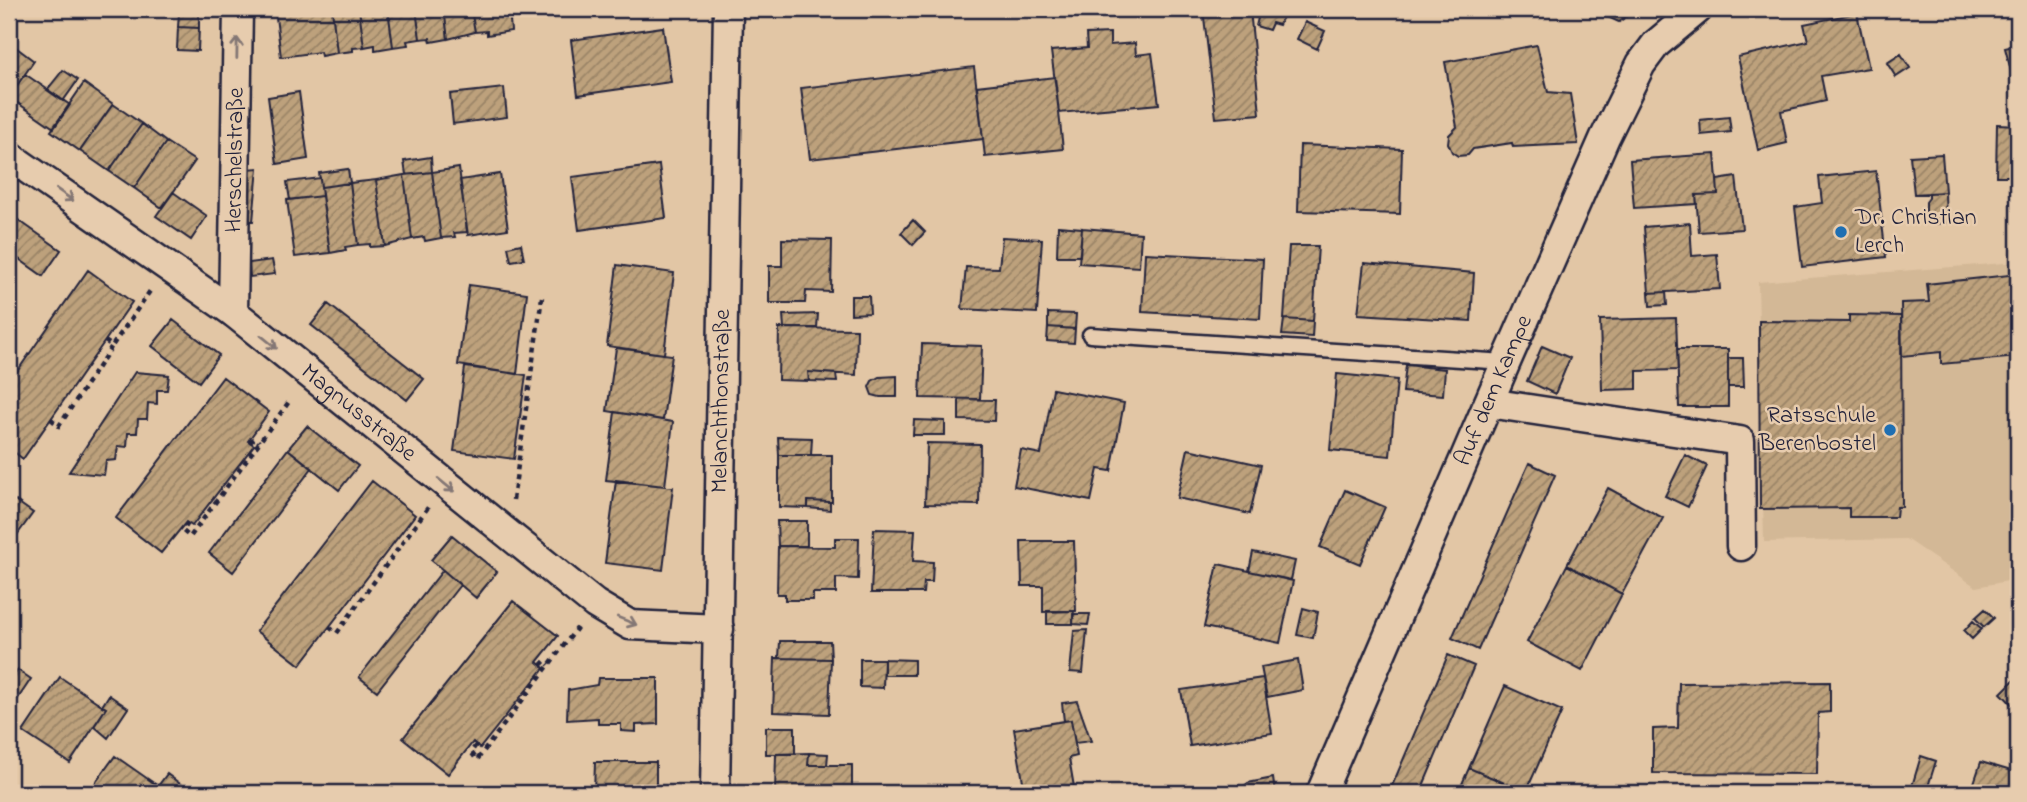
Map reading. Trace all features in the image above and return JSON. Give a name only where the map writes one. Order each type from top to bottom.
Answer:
[{"type":"street","name":"Herschelstraße","points":[[233,312],[238,9]]},
{"type":"street","name":"Melanchthonstraße","points":[[715,793],[728,9]]},
{"type":"street","name":"Auf dem Kampe","points":[[1321,793],[1605,138],[1641,64],[1656,44],[1698,9]]},
{"type":"street","name":"Magnusstraße","points":[[9,156],[233,312],[595,604],[630,625],[719,629]]},
{"type":"street","points":[[1489,403],[1740,441],[1741,546]]},
{"type":"lane","points":[[1090,335],[1506,362]]},
{"type":"path","points":[[51,419],[59,426],[166,267]]},
{"type":"path","points":[[508,535],[542,297]]},
{"type":"path","points":[[104,341],[112,346]]},
{"type":"path","points":[[188,523],[183,531],[190,537],[309,374]]},
{"type":"path","points":[[250,442],[255,438],[259,442]]},
{"type":"path","points":[[328,627],[337,633],[445,484]]},
{"type":"path","points":[[383,556],[389,561]]},
{"type":"path","points":[[476,745],[471,752],[477,760],[595,604]]},
{"type":"path","points":[[541,665],[545,661],[549,665]]},
{"type":"shaded area","name":"Ratsschule Berenbostel","points":[[2018,262],[2018,579],[1976,587],[1906,539],[1764,542],[1758,282]]},
{"type":"building","points":[[125,9],[186,9],[186,13]]},
{"type":"building","points":[[275,9],[332,9],[337,53],[321,56],[320,52],[281,57]]},
{"type":"building","points":[[332,9],[359,9],[364,47],[337,53]]},
{"type":"building","points":[[359,9],[388,9],[393,47],[375,50],[375,45],[364,47]]},
{"type":"building","points":[[388,9],[416,9],[420,39],[407,41],[408,45],[393,47]]},
{"type":"building","points":[[416,9],[444,9],[448,39],[431,42],[430,38],[420,39]]},
{"type":"building","points":[[444,9],[471,9],[475,32],[448,39]]},
{"type":"building","points":[[471,9],[509,9],[511,31],[487,35],[487,31],[475,32]]},
{"type":"building","points":[[1203,9],[1250,9],[1260,114],[1216,118]]},
{"type":"building","points":[[1253,9],[1286,10],[1279,25],[1272,23],[1269,30],[1256,26],[1258,18],[1250,14]]},
{"type":"building","points":[[1590,9],[1636,9],[1619,22]]},
{"type":"building","points":[[179,13],[199,13],[199,28],[178,27]]},
{"type":"building","points":[[1857,13],[1869,68],[1821,76],[1826,101],[1781,111],[1787,143],[1758,150],[1738,57],[1808,41],[1804,24]]},
{"type":"building","points":[[1305,22],[1325,31],[1317,49],[1297,39]]},
{"type":"building","points":[[178,27],[199,28],[198,51],[177,50]]},
{"type":"building","points":[[663,27],[671,82],[578,95],[571,40]]},
{"type":"building","points":[[1110,33],[1110,45],[1135,43],[1136,55],[1152,53],[1159,104],[1059,113],[1051,51],[1087,48],[1086,34]]},
{"type":"building","points":[[9,42],[34,61],[9,97]]},
{"type":"building","points":[[1537,45],[1548,92],[1570,94],[1578,144],[1513,147],[1512,143],[1473,149],[1468,155],[1458,156],[1452,152],[1448,143],[1449,135],[1457,127],[1445,62]]},
{"type":"building","points":[[2018,45],[2018,97],[2005,48]]},
{"type":"building","points":[[1901,54],[1910,68],[1896,77],[1887,63]]},
{"type":"building","points":[[974,67],[983,139],[810,159],[801,88]]},
{"type":"building","points":[[63,70],[78,80],[63,101],[47,90]]},
{"type":"building","points":[[25,74],[70,105],[54,128],[9,97]]},
{"type":"building","points":[[1055,77],[1063,149],[985,157],[977,86]]},
{"type":"building","points":[[84,83],[113,104],[80,151],[51,131]]},
{"type":"building","points":[[504,88],[507,117],[453,124],[450,94]]},
{"type":"building","points":[[299,92],[308,159],[277,164],[268,97]]},
{"type":"building","points":[[113,104],[142,124],[109,171],[80,151]]},
{"type":"building","points":[[1729,117],[1731,132],[1701,135],[1700,120]]},
{"type":"building","points":[[142,124],[166,142],[134,188],[109,171]]},
{"type":"building","points":[[1997,124],[2018,125],[2018,176],[1996,176]]},
{"type":"building","points":[[166,142],[195,161],[162,208],[134,188]]},
{"type":"building","points":[[1300,145],[1402,149],[1400,214],[1298,211]]},
{"type":"building","points":[[1715,154],[1718,194],[1696,195],[1697,204],[1634,208],[1630,160]]},
{"type":"building","points":[[1942,154],[1945,192],[1914,194],[1910,156]]},
{"type":"building","points":[[431,157],[432,172],[406,175],[404,161]]},
{"type":"building","points":[[659,165],[666,218],[579,230],[572,177]]},
{"type":"building","points":[[258,168],[253,221],[246,221],[248,169]]},
{"type":"building","points":[[459,168],[467,232],[454,233],[455,237],[441,238],[432,172]]},
{"type":"building","points":[[348,169],[350,183],[321,187],[319,173]]},
{"type":"building","name":"Dr. Christian Lerch","points":[[1876,171],[1886,257],[1802,267],[1795,207],[1822,203],[1819,177]]},
{"type":"building","points":[[432,172],[441,238],[425,241],[424,237],[412,239],[404,175]]},
{"type":"building","points":[[500,174],[508,229],[468,235],[460,180]]},
{"type":"building","points":[[404,175],[412,239],[385,246],[376,180]]},
{"type":"building","points":[[1736,177],[1742,229],[1699,232],[1696,195],[1718,194],[1717,180]]},
{"type":"building","points":[[320,178],[322,196],[290,200],[287,182]]},
{"type":"building","points":[[376,180],[385,246],[358,245],[350,183]]},
{"type":"building","points":[[350,183],[358,245],[330,253],[321,187]]},
{"type":"building","points":[[173,192],[207,216],[191,240],[156,216]]},
{"type":"building","points":[[1945,192],[1946,223],[1926,224],[1926,202],[1929,193]]},
{"type":"building","points":[[322,196],[330,253],[295,257],[287,200]]},
{"type":"building","points":[[14,217],[61,250],[43,276],[9,252],[9,224]]},
{"type":"building","points":[[913,220],[925,232],[913,245],[901,233]]},
{"type":"building","points":[[1690,223],[1692,256],[1717,254],[1720,289],[1649,293],[1644,227]]},
{"type":"building","points":[[1058,226],[1082,228],[1080,256],[1057,256]]},
{"type":"building","points":[[1082,228],[1141,233],[1139,267],[1079,263]]},
{"type":"building","points":[[1002,237],[1042,239],[1037,313],[962,309],[966,267],[999,268]]},
{"type":"building","points":[[782,239],[832,240],[831,292],[806,291],[805,303],[769,303],[769,266],[782,266]]},
{"type":"building","points":[[521,244],[524,259],[511,261],[508,247]]},
{"type":"building","points":[[1289,246],[1318,246],[1313,321],[1284,319]]},
{"type":"building","points":[[1145,253],[1263,259],[1260,319],[1142,312]]},
{"type":"building","points":[[272,260],[275,274],[250,277],[249,263]]},
{"type":"building","points":[[1364,263],[1474,273],[1471,321],[1358,314]]},
{"type":"building","points":[[617,265],[674,273],[664,354],[607,346]]},
{"type":"building","points":[[88,270],[132,302],[23,459],[9,448],[9,383]]},
{"type":"building","points":[[2018,274],[2018,357],[1941,364],[1941,352],[1902,356],[1901,303],[1929,302],[1927,284]]},
{"type":"building","points":[[469,285],[527,293],[517,374],[458,365]]},
{"type":"building","points":[[1666,292],[1667,305],[1650,306],[1649,293]]},
{"type":"building","points":[[851,296],[869,296],[870,313],[851,314]]},
{"type":"building","points":[[328,304],[424,379],[407,400],[311,325]]},
{"type":"building","points":[[1048,313],[1076,314],[1075,329],[1048,327]]},
{"type":"building","points":[[818,314],[817,328],[784,328],[783,315]]},
{"type":"building","points":[[1849,315],[1901,316],[1902,507],[1897,507],[1896,517],[1849,517],[1849,508],[1760,509],[1759,321],[1849,322]]},
{"type":"building","points":[[1676,318],[1678,370],[1637,371],[1637,389],[1602,390],[1600,320]]},
{"type":"building","points":[[1284,319],[1313,321],[1312,337],[1282,335]]},
{"type":"building","points":[[173,320],[219,355],[199,382],[152,346]]},
{"type":"building","points":[[1048,327],[1075,329],[1074,343],[1047,341]]},
{"type":"building","points":[[779,328],[857,329],[856,375],[808,372],[809,381],[778,380]]},
{"type":"building","points":[[922,344],[982,346],[980,399],[920,398]]},
{"type":"building","points":[[1542,346],[1570,358],[1555,394],[1527,381]]},
{"type":"building","points":[[616,348],[672,355],[663,420],[607,411]]},
{"type":"building","points":[[1677,349],[1728,349],[1728,407],[1679,407]]},
{"type":"building","points":[[1728,358],[1743,358],[1744,387],[1728,387]]},
{"type":"building","points":[[1406,365],[1445,369],[1443,395],[1403,392]]},
{"type":"building","points":[[465,367],[526,375],[514,459],[454,451]]},
{"type":"building","points":[[135,372],[169,375],[167,390],[157,390],[157,404],[148,403],[147,419],[138,419],[137,433],[128,433],[127,447],[118,446],[116,460],[106,461],[104,475],[69,472]]},
{"type":"building","points":[[808,372],[836,374],[837,382],[809,381]]},
{"type":"building","points":[[1337,374],[1397,380],[1390,456],[1330,450]]},
{"type":"building","points":[[897,376],[897,397],[872,395],[869,387],[872,381],[879,377]]},
{"type":"building","points":[[223,377],[269,412],[248,441],[254,445],[192,526],[186,522],[161,553],[116,518]]},
{"type":"building","points":[[1053,389],[1124,403],[1111,471],[1098,469],[1091,501],[1014,486],[1021,450],[1041,454]]},
{"type":"building","points":[[959,399],[995,400],[994,421],[959,420]]},
{"type":"building","points":[[615,412],[673,422],[665,486],[606,480]]},
{"type":"building","points":[[914,420],[945,421],[945,435],[913,435]]},
{"type":"building","points":[[307,426],[358,466],[339,490],[288,449]]},
{"type":"building","points":[[778,437],[812,438],[811,455],[779,455]]},
{"type":"building","points":[[927,443],[980,444],[979,505],[925,504]]},
{"type":"building","points":[[288,449],[312,468],[233,572],[209,553]]},
{"type":"building","points":[[1188,449],[1261,465],[1250,514],[1177,498]]},
{"type":"building","points":[[779,455],[832,455],[832,502],[808,501],[808,508],[779,507]]},
{"type":"building","points":[[1685,455],[1707,466],[1688,507],[1665,496]]},
{"type":"building","points":[[1529,463],[1555,475],[1478,650],[1452,638]]},
{"type":"building","points":[[616,480],[673,487],[663,570],[605,563]]},
{"type":"building","points":[[372,481],[415,515],[300,665],[256,631]]},
{"type":"building","points":[[1608,488],[1663,518],[1622,594],[1567,565]]},
{"type":"building","points":[[1345,490],[1385,507],[1360,564],[1320,547]]},
{"type":"building","points":[[9,496],[33,513],[9,546]]},
{"type":"building","points":[[808,501],[830,502],[830,510],[808,508]]},
{"type":"building","points":[[777,521],[807,521],[807,546],[778,546]]},
{"type":"building","points":[[874,529],[915,530],[913,561],[933,562],[932,582],[924,582],[923,593],[871,593]]},
{"type":"building","points":[[452,535],[497,572],[476,598],[431,560]]},
{"type":"building","points":[[835,538],[859,538],[858,579],[836,578],[836,593],[813,593],[813,600],[785,600],[785,594],[777,594],[778,546],[835,547]]},
{"type":"building","points":[[1021,541],[1074,541],[1076,611],[1043,612],[1043,586],[1022,586]]},
{"type":"building","points":[[1253,552],[1295,561],[1291,580],[1249,571]]},
{"type":"building","points":[[1218,564],[1293,581],[1280,643],[1204,627]]},
{"type":"building","points":[[1567,565],[1622,594],[1582,671],[1527,642]]},
{"type":"building","points":[[443,570],[460,585],[377,691],[359,677]]},
{"type":"building","points":[[513,601],[558,636],[537,662],[544,668],[480,748],[473,742],[448,774],[403,738]]},
{"type":"building","points":[[1303,608],[1318,612],[1313,638],[1297,635]]},
{"type":"building","points":[[1985,609],[1994,618],[1984,627],[1975,618]]},
{"type":"building","points":[[1047,611],[1074,611],[1073,624],[1047,624]]},
{"type":"building","points":[[1073,614],[1090,614],[1088,625],[1073,624]]},
{"type":"building","points":[[1973,621],[1982,629],[1972,639],[1964,631]]},
{"type":"building","points":[[1087,630],[1083,673],[1070,672],[1074,631]]},
{"type":"building","points":[[780,641],[830,641],[831,659],[779,658]]},
{"type":"building","points":[[1448,655],[1474,666],[1420,793],[1389,793]]},
{"type":"building","points":[[775,658],[831,659],[829,714],[773,712]]},
{"type":"building","points":[[860,659],[884,659],[883,688],[860,687]]},
{"type":"building","points":[[884,659],[914,660],[914,675],[884,675]]},
{"type":"building","points":[[1298,660],[1303,690],[1267,697],[1261,667]]},
{"type":"building","points":[[18,670],[31,679],[9,712],[9,683]]},
{"type":"building","points":[[2018,676],[2018,711],[2001,693]]},
{"type":"building","points":[[60,677],[106,708],[70,763],[23,732]]},
{"type":"building","points":[[598,678],[658,678],[658,724],[636,725],[636,732],[621,731],[621,724],[598,724],[598,718],[567,720],[568,690],[597,685]]},
{"type":"building","points":[[1263,678],[1272,733],[1190,746],[1181,690]]},
{"type":"building","points":[[1830,682],[1830,712],[1818,713],[1817,774],[1653,773],[1653,729],[1678,728],[1679,683]]},
{"type":"building","points":[[1505,686],[1562,711],[1526,792],[1469,768]]},
{"type":"building","points":[[109,695],[128,708],[108,738],[94,726],[106,708],[102,706]]},
{"type":"building","points":[[1077,701],[1091,741],[1075,743],[1071,720],[1064,721],[1062,703]]},
{"type":"building","points":[[1071,720],[1077,756],[1069,758],[1074,787],[1025,793],[1014,729]]},
{"type":"building","points":[[766,727],[795,727],[795,754],[766,754]]},
{"type":"building","points":[[809,753],[808,765],[852,765],[852,793],[775,793],[776,754]]},
{"type":"building","points":[[809,753],[828,754],[827,765],[808,765]]},
{"type":"building","points":[[115,756],[165,791],[164,793],[88,793]]},
{"type":"building","points":[[1921,756],[1936,761],[1926,793],[1910,793]]},
{"type":"building","points":[[595,762],[656,762],[656,793],[594,793]]},
{"type":"building","points":[[1981,762],[2018,773],[2018,793],[1986,793],[1972,789]]},
{"type":"building","points":[[1469,768],[1526,792],[1458,793]]},
{"type":"building","points":[[167,774],[187,789],[184,793],[164,793],[158,786]]},
{"type":"building","points":[[1273,778],[1275,793],[1236,793],[1248,783]]},
{"type":"place","name":"Dr. Christian Lerch","points":[[1841,232]]},
{"type":"place","name":"Ratsschule Berenbostel","points":[[1890,430]]}]
